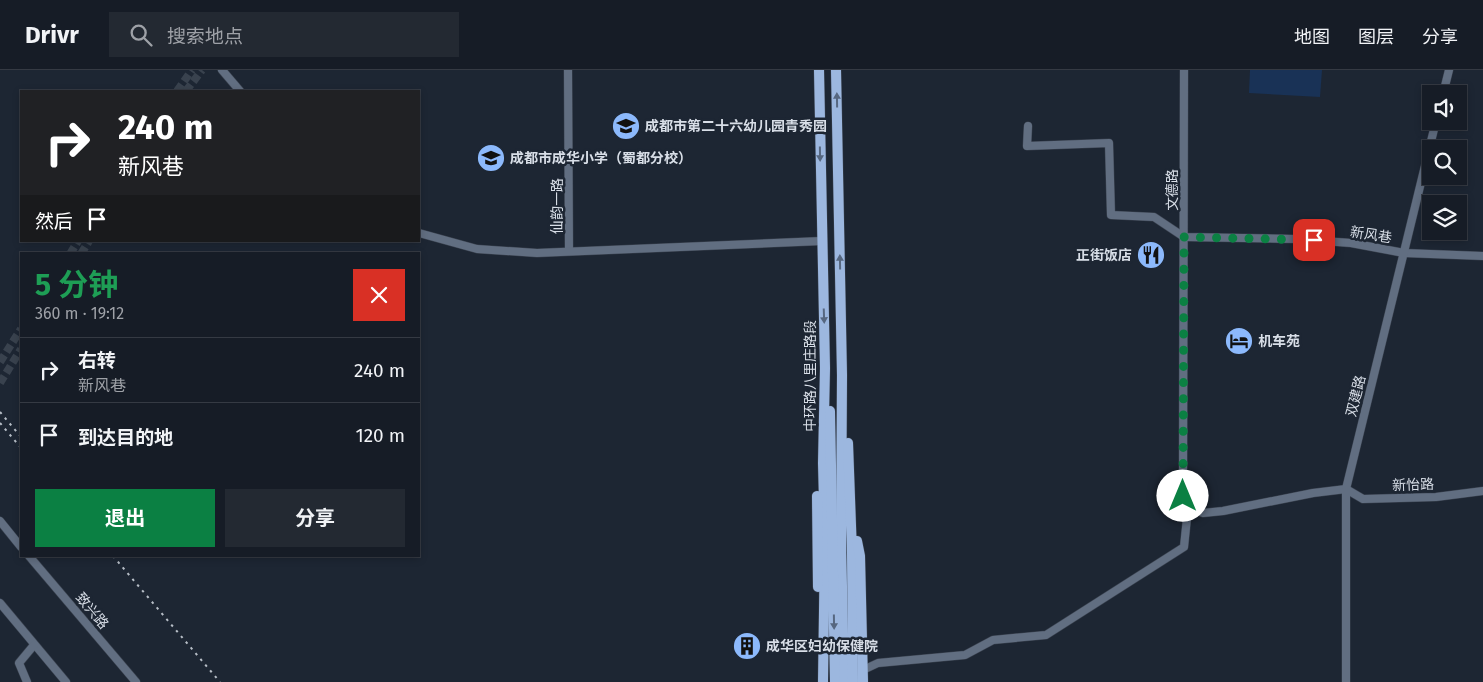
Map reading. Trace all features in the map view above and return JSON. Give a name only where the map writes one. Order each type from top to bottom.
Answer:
[{"type":"main road","name":"中环路八里庄路段","points":[[818,70],[825,368],[823,463],[833,538],[844,682]]},
{"type":"main road","name":"中环路八里庄路段","points":[[823,682],[842,375],[836,70]]},
{"type":"main road","points":[[825,368],[830,402],[835,682]]},
{"type":"main road","points":[[842,375],[847,426],[851,518],[853,682]]},
{"type":"main road","points":[[818,682],[817,490],[823,463]]},
{"type":"main road","points":[[851,518],[860,556],[863,682]]},
{"type":"street","points":[[222,70],[239,90]]},
{"type":"street","name":"仙韵一路","points":[[568,70],[570,251]]},
{"type":"street","name":"文德路","points":[[862,670],[878,662],[964,655],[993,640],[1046,635],[1184,547],[1188,508],[1183,496],[1184,70]]},
{"type":"street","points":[[1445,85],[1449,70]]},
{"type":"street","points":[[1028,126],[1027,146],[1109,143],[1111,214],[1154,217],[1184,237]]},
{"type":"street","name":"双建路","points":[[1346,682],[1346,489],[1434,130]]},
{"type":"street","points":[[420,232],[477,249],[537,252],[822,241]]},
{"type":"street","name":"新风巷","points":[[1184,237],[1304,240],[1351,243],[1404,253],[1483,256]]},
{"type":"street","points":[[1188,508],[1203,513],[1223,511],[1313,493],[1346,489]]},
{"type":"street","name":"新怡路","points":[[1346,489],[1363,499],[1436,497],[1483,491]]},
{"type":"street","points":[[0,521],[20,546]]},
{"type":"street","name":"致兴路","points":[[30,557],[136,682]]},
{"type":"street","points":[[0,603],[12,615],[34,645],[66,682]]},
{"type":"street","points":[[27,682],[19,663],[34,645]]},
{"type":"shaded area","points":[[1250,70],[1322,70],[1320,97],[1249,93]]},
{"type":"tunnel","points":[[178,90],[192,70]]},
{"type":"tunnel","points":[[187,90],[202,70]]},
{"type":"tunnel","points":[[71,252],[77,242]]},
{"type":"tunnel","points":[[82,252],[88,242]]},
{"type":"tunnel","points":[[0,362],[20,331]]},
{"type":"tunnel","points":[[0,383],[20,351]]},
{"type":"railway","points":[[0,412],[20,436]]},
{"type":"railway","points":[[0,423],[20,447]]},
{"type":"railway","points":[[114,557],[220,682]]},
{"type":"place","name":"成都市第二十六幼儿园青秀园","points":[[626,126]]},
{"type":"place","name":"成都市成华小学（蜀都分校）","points":[[491,158]]},
{"type":"place","name":"正街饭店","points":[[1151,255]]},
{"type":"place","name":"机车苑","points":[[1239,341]]},
{"type":"place","name":"成华区妇幼保健院","points":[[747,646]]},
{"type":"route","points":[[1183,496],[1184,237],[1314,240]]}]
